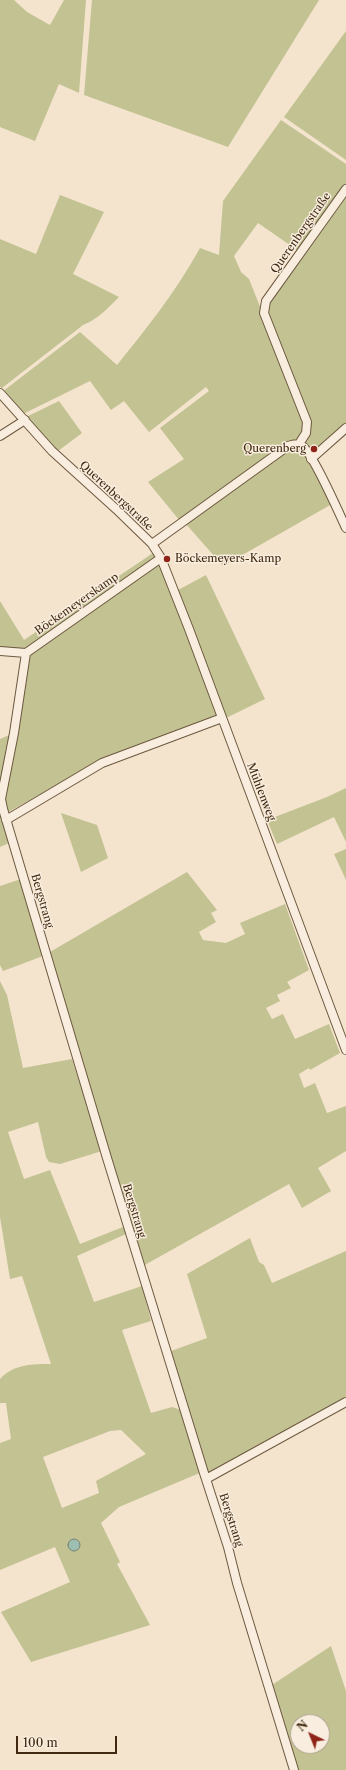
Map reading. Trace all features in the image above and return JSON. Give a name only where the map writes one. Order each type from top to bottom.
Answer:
[{"type":"street","name":"Querenbergstraße","points":[[0,392],[56,454],[152,544],[288,446],[298,444],[306,433],[307,422],[264,313],[264,307],[266,301],[346,189]]},
{"type":"street","points":[[0,436],[25,420]]},
{"type":"street","points":[[311,459],[346,428]]},
{"type":"street","points":[[298,444],[302,446],[311,459],[346,528]]},
{"type":"street","name":"Mühlenweg","points":[[152,544],[161,558],[346,1050]]},
{"type":"street","name":"Böckemeyerskamp","points":[[26,653],[161,558]]},
{"type":"street","points":[[0,651],[26,653]]},
{"type":"street","name":"Bergstrang","points":[[26,653],[2,799],[3,809],[109,1166],[228,1547],[294,1770]]},
{"type":"street","points":[[6,820],[102,763],[222,718]]},
{"type":"street","points":[[206,1479],[346,1402]]},
{"type":"green space","points":[[0,0],[14,0],[27,12],[50,25],[64,0],[86,0],[79,93],[59,84],[35,141],[0,127]]},
{"type":"green space","points":[[92,0],[319,0],[228,147],[84,95]]},
{"type":"green space","points":[[346,31],[346,160],[284,117]]},
{"type":"green space","points":[[281,120],[346,164],[346,186],[300,252],[258,223],[234,256],[241,272],[249,279],[306,422],[298,443],[180,521],[148,482],[184,459],[160,428],[209,391],[206,387],[149,432],[124,401],[111,410],[90,381],[23,414],[2,392],[80,332],[117,365],[172,294],[200,248],[219,255],[223,201]]},
{"type":"green space","points":[[346,192],[346,427],[313,455],[302,442],[307,434],[266,312],[268,302]]},
{"type":"green space","points":[[60,195],[104,212],[73,274],[119,297],[98,317],[83,325],[2,388],[0,387],[0,239],[36,254]]},
{"type":"green space","points":[[59,401],[82,433],[58,451],[26,417]]},
{"type":"green space","points":[[298,445],[309,459],[332,504],[223,566],[185,523],[289,446]]},
{"type":"green space","points":[[153,553],[160,566],[219,716],[104,759],[1,816],[9,843],[0,847],[0,739],[14,733],[24,651],[0,649],[0,601],[24,640]]},
{"type":"green space","points":[[206,575],[265,699],[226,718],[178,590]]},
{"type":"green space","points":[[346,788],[346,842],[334,817],[277,844],[267,820],[327,797]]},
{"type":"green space","points":[[61,813],[97,825],[108,858],[81,872]]},
{"type":"green space","points":[[346,849],[346,880],[334,854]]},
{"type":"green space","points":[[187,872],[217,910],[211,913],[216,922],[199,932],[203,940],[226,943],[245,934],[240,923],[285,904],[309,970],[287,982],[291,988],[277,995],[280,1001],[266,1008],[272,1019],[283,1014],[295,1039],[329,1024],[340,1053],[310,1070],[309,1068],[299,1074],[304,1088],[315,1083],[327,1113],[346,1106],[346,1151],[318,1168],[331,1191],[302,1208],[289,1184],[143,1266],[78,1055],[50,952]]},
{"type":"green space","points":[[21,879],[43,956],[3,971],[0,965],[0,886]]},
{"type":"green space","points":[[0,981],[7,995],[23,1068],[72,1059],[102,1151],[60,1164],[49,1162],[46,1157],[38,1122],[8,1132],[24,1179],[50,1170],[80,1244],[123,1227],[126,1234],[77,1256],[94,1302],[142,1286],[151,1321],[122,1330],[151,1413],[172,1407],[181,1410],[202,1472],[119,1507],[101,1523],[120,1562],[117,1564],[150,1625],[31,1662],[1,1612],[70,1582],[55,1547],[0,1570],[0,1443],[11,1439],[6,1403],[0,1403],[0,1379],[11,1370],[17,1368],[30,1365],[51,1364],[22,1276],[10,1279],[0,1217]],"holes":[[[121,1430],[146,1454],[96,1481],[99,1493],[62,1508],[43,1457],[110,1431]]]},
{"type":"green space","points":[[250,1238],[259,1262],[264,1265],[272,1283],[346,1251],[346,1397],[208,1474],[171,1351],[207,1338],[187,1274]]},
{"type":"green space","points":[[331,1646],[346,1691],[346,1770],[297,1770],[292,1754],[330,1754],[330,1714],[290,1714],[290,1746],[272,1685]]},
{"type":"shaded area","points":[[72,1539],[76,1539],[80,1545],[76,1551],[72,1551],[68,1547],[68,1543]]},
{"type":"place","name":"Querenberg","points":[[314,449]]},
{"type":"place","name":"Böckemeyers-Kamp","points":[[167,559]]}]
